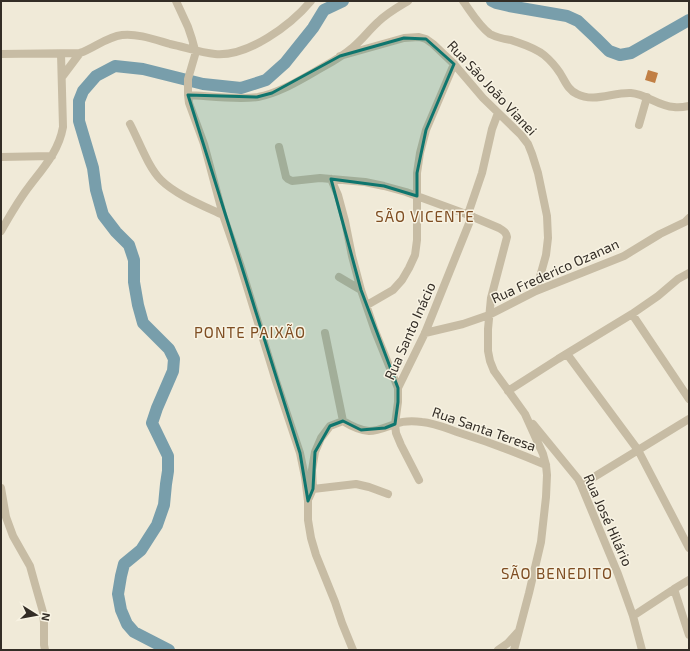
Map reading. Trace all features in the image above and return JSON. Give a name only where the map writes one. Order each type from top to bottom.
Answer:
[{"type":"street","points":[[176,1],[188,27],[192,39],[194,54],[188,79],[189,103],[204,144],[223,215],[300,453],[308,501],[308,520],[316,555],[353,650]]},
{"type":"street","points":[[1,54],[80,53],[87,51],[105,40],[122,35],[131,35],[150,39],[194,54],[226,54],[238,52],[281,30],[311,1]]},
{"type":"street","points":[[188,95],[257,97],[272,93],[300,79],[352,49],[385,16],[408,1]]},
{"type":"street","points":[[463,1],[485,30],[492,34],[530,47],[544,55],[554,65],[564,82],[576,94],[590,98],[632,93],[647,97],[666,106],[681,108],[689,106]]},
{"type":"street","name":"Rua São João Vianei","points":[[340,56],[404,38],[413,36],[419,37],[433,44],[454,64],[483,98],[521,135],[528,144],[532,154],[538,173],[547,216],[548,238],[546,254],[536,291]]},
{"type":"street","points":[[62,77],[80,53]]},
{"type":"street","points":[[1,231],[30,186],[52,156],[62,137],[61,54]]},
{"type":"street","points":[[367,305],[393,290],[402,280],[415,255],[417,240],[417,173],[420,153],[426,130],[454,64]]},
{"type":"street","points":[[639,125],[647,97]]},
{"type":"street","name":"Rua Santo Inácio","points":[[419,480],[396,433],[395,424],[398,388],[425,333],[470,215],[492,130],[498,113]]},
{"type":"street","points":[[130,124],[149,163],[158,176],[170,188],[223,215]]},
{"type":"street","points":[[279,147],[286,177],[290,180],[331,179],[365,182],[384,186],[470,215],[504,231],[506,234],[507,237],[490,298],[488,351],[494,371],[525,414],[537,438],[544,454],[547,475],[541,542],[514,650]]},
{"type":"street","points":[[1,157],[52,156]]},
{"type":"street","points":[[331,179],[338,195],[361,290],[375,331],[398,388]]},
{"type":"street","name":"Rua Frederico Ozanan","points":[[425,333],[463,324],[489,315],[536,291],[624,256],[660,234],[685,222],[689,218]]},
{"type":"street","points":[[508,390],[632,314],[658,296],[678,279],[689,273]]},
{"type":"street","points":[[339,277],[361,290]]},
{"type":"street","points":[[632,314],[689,400]]},
{"type":"street","points":[[308,501],[313,489],[312,470],[315,452],[321,438],[330,426],[343,421],[325,333]]},
{"type":"street","points":[[567,354],[638,450],[689,548]]},
{"type":"street","name":"Rua José Hilário","points":[[525,414],[581,485],[618,574],[642,650]]},
{"type":"street","points":[[581,485],[689,419]]},
{"type":"street","name":"Rua Santa Teresa","points":[[343,421],[361,430],[369,431],[395,424],[410,422],[423,422],[437,425],[490,442],[546,465]]},
{"type":"street","points":[[313,489],[356,484],[388,494]]},
{"type":"street","points":[[1,488],[6,517],[13,536],[30,566],[35,584],[44,623],[45,650]]},
{"type":"street","points":[[632,616],[674,588],[689,580]]},
{"type":"street","points":[[674,588],[689,635]]},
{"type":"street","points":[[498,650],[519,632]]},
{"type":"highlighted area","points":[[404,38],[426,39],[454,64],[426,130],[417,173],[417,196],[384,186],[331,179],[361,290],[398,388],[398,402],[395,424],[385,428],[361,430],[343,421],[330,426],[315,452],[313,489],[308,501],[300,453],[188,95],[257,97],[272,93],[340,56]]},
{"type":"building","points":[[648,70],[658,73],[655,83],[645,80]]},
{"type":"waterway","points":[[169,650],[134,632],[127,624],[121,610],[118,594],[124,564],[141,550],[157,525],[164,505],[168,471],[168,456],[152,423],[173,371],[174,359],[169,349],[143,323],[134,282],[134,260],[129,245],[116,232],[103,215],[96,190],[93,168],[79,121],[79,101],[83,91],[96,76],[115,66],[143,69],[203,84],[241,88],[266,80],[285,63],[313,28],[324,10],[343,1]]},
{"type":"waterway","points":[[492,1],[509,6],[567,16],[578,21],[609,51],[620,55],[631,53],[689,20]]},
{"type":"district","name":"SÃO VICENTE","points":[[425,217]]},
{"type":"district","name":"PONTE PAIXÃO","points":[[250,333]]},
{"type":"district","name":"SÃO BENEDITO","points":[[557,574]]}]
